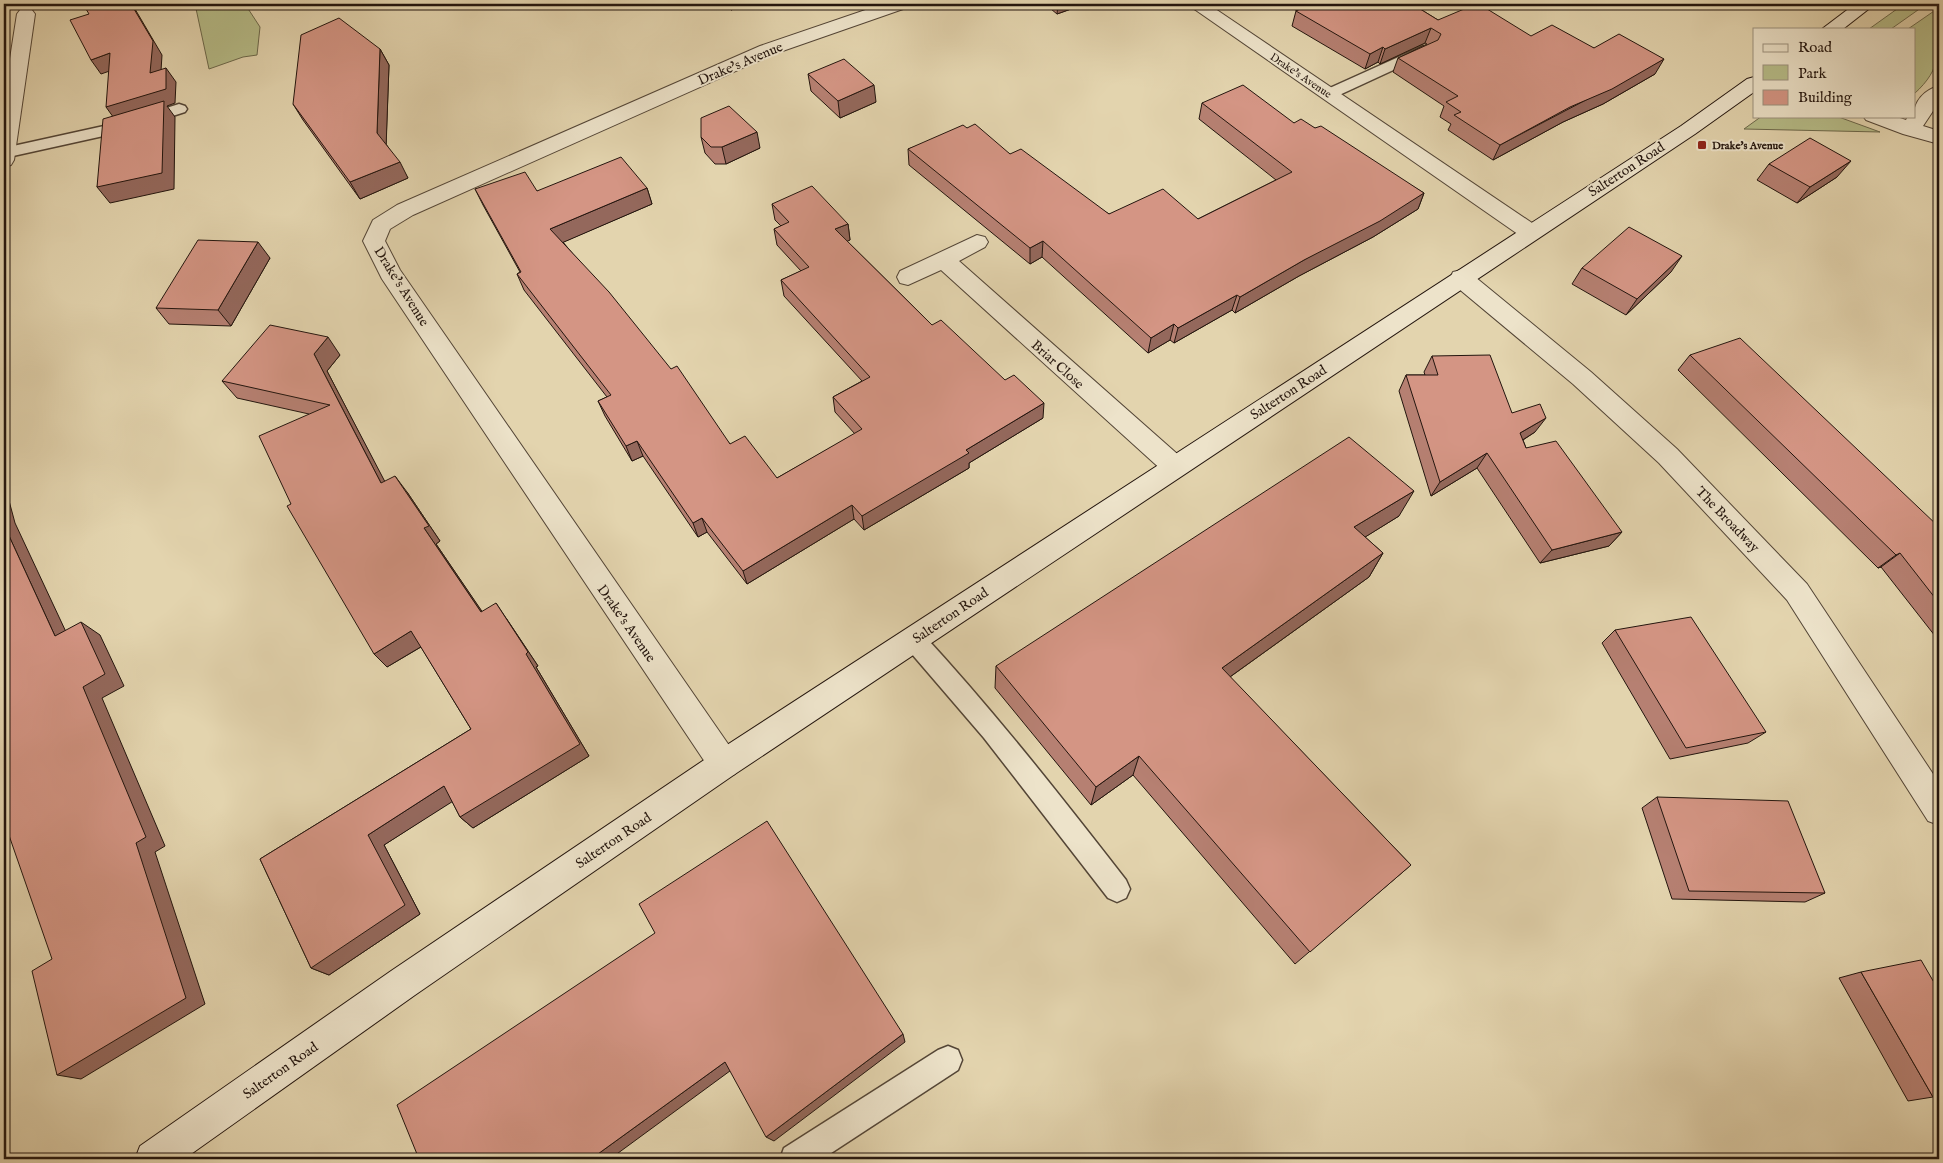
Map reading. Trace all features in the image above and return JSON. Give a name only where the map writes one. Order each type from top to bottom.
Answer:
[{"type":"street","name":"Drake's Avenue","points":[[724,764],[390,273],[374,241],[381,225],[405,210],[767,50],[900,4]]},
{"type":"street","name":"Drake's Avenue","points":[[1196,4],[1530,232]]},
{"type":"street","points":[[1832,28],[1866,4]]},
{"type":"street","points":[[4,156],[26,14]]},
{"type":"street","name":"Salterton Road","points":[[153,1159],[403,983],[724,764],[1174,466],[1688,130],[1753,84]]},
{"type":"street","points":[[1910,130],[1927,102],[1939,92]]},
{"type":"street","points":[[1878,118],[1939,138]]},
{"type":"street","points":[[908,277],[977,242]]},
{"type":"street","name":"Briar Close","points":[[944,260],[1174,466]]},
{"type":"street","name":"The Broadway","points":[[1461,278],[1582,378],[1668,456],[1797,592],[1939,810]]},
{"type":"lane","points":[[1329,94],[1426,50]]},
{"type":"lane","points":[[4,156],[126,126],[179,109]]},
{"type":"lane","points":[[913,639],[957,686],[1117,889]]},
{"type":"lane","points":[[796,1159],[948,1060]]},
{"type":"green space","points":[[195,4],[245,4],[260,27],[257,55],[243,57],[209,69]]},
{"type":"green space","points":[[1904,4],[1925,5],[1892,28],[1870,28]]},
{"type":"green space","points":[[1937,9],[1939,11],[1939,47],[1935,66],[1923,85],[1916,92],[1916,28],[1909,28]]},
{"type":"green space","points":[[1759,118],[1842,118],[1880,132],[1744,129]]},
{"type":"building","points":[[83,4],[131,4],[153,41],[150,73],[166,68],[166,89],[106,107],[110,53],[91,60],[70,20],[89,14]]},
{"type":"building","points":[[1311,4],[1412,4],[1438,20],[1479,4],[1531,36],[1552,25],[1594,48],[1619,34],[1664,59],[1612,89],[1570,107],[1500,145],[1454,115],[1461,112],[1446,102],[1458,96],[1398,58],[1438,40],[1441,34],[1431,28],[1370,54],[1296,11]]},
{"type":"building","points":[[339,18],[380,49],[377,133],[400,162],[350,182],[293,104],[301,35]]},
{"type":"building","points":[[844,59],[874,85],[838,101],[808,74]]},
{"type":"building","points":[[1243,85],[1294,123],[1301,119],[1315,128],[1321,126],[1424,193],[1380,221],[1304,260],[1240,297],[1237,295],[1178,328],[1174,324],[1151,338],[1043,241],[1030,248],[908,149],[963,125],[967,128],[975,124],[1010,154],[1021,149],[1109,214],[1163,189],[1198,219],[1292,172],[1202,103]]},
{"type":"building","points":[[164,101],[162,173],[97,187],[103,119]]},
{"type":"building","points":[[729,106],[757,132],[722,147],[711,147],[701,137],[701,118]]},
{"type":"building","points":[[1810,138],[1851,161],[1810,187],[1769,164]]},
{"type":"building","points":[[621,157],[647,188],[550,229],[609,292],[671,369],[677,366],[730,444],[745,436],[777,478],[862,429],[833,397],[870,377],[781,280],[809,267],[774,229],[789,222],[772,204],[812,186],[848,224],[835,229],[932,325],[941,320],[1005,380],[1014,375],[1044,403],[966,450],[969,453],[862,516],[852,505],[743,571],[702,518],[693,523],[637,441],[626,446],[598,401],[611,395],[517,274],[521,272],[475,189],[525,172],[537,191]]},
{"type":"building","points":[[1629,227],[1682,256],[1637,299],[1582,268]]},
{"type":"building","points":[[198,240],[258,242],[218,310],[156,308]]},
{"type":"building","points":[[270,325],[328,337],[314,354],[381,483],[395,476],[429,526],[424,528],[481,612],[496,603],[528,652],[526,654],[580,744],[460,817],[444,786],[368,835],[405,905],[311,968],[260,859],[471,729],[411,631],[374,654],[287,506],[291,504],[259,436],[330,405],[222,381]]},
{"type":"building","points":[[1740,338],[1939,527],[1939,603],[1900,553],[1896,555],[1690,355]]},
{"type":"building","points":[[1490,355],[1512,413],[1540,404],[1546,418],[1520,433],[1526,448],[1556,441],[1622,532],[1552,550],[1487,453],[1440,482],[1406,375],[1438,375],[1432,356]]},
{"type":"building","points":[[1349,437],[1414,491],[1354,527],[1383,553],[1222,668],[1411,865],[1310,952],[1139,756],[1096,787],[996,666]]},
{"type":"building","points":[[4,525],[55,636],[81,622],[105,674],[83,687],[146,837],[136,843],[186,998],[57,1075],[32,971],[52,959],[4,821]]},
{"type":"building","points":[[1691,617],[1766,732],[1686,748],[1615,630]]},
{"type":"building","points":[[1657,797],[1788,801],[1825,893],[1689,891]]},
{"type":"building","points":[[767,821],[903,1034],[766,1137],[725,1062],[591,1159],[419,1159],[397,1105],[655,933],[639,904]]},
{"type":"building","points":[[1921,960],[1939,991],[1939,1096],[1933,1097],[1861,972]]},
{"type":"place","name":"Drake's Avenue","points":[[1702,145]]}]
